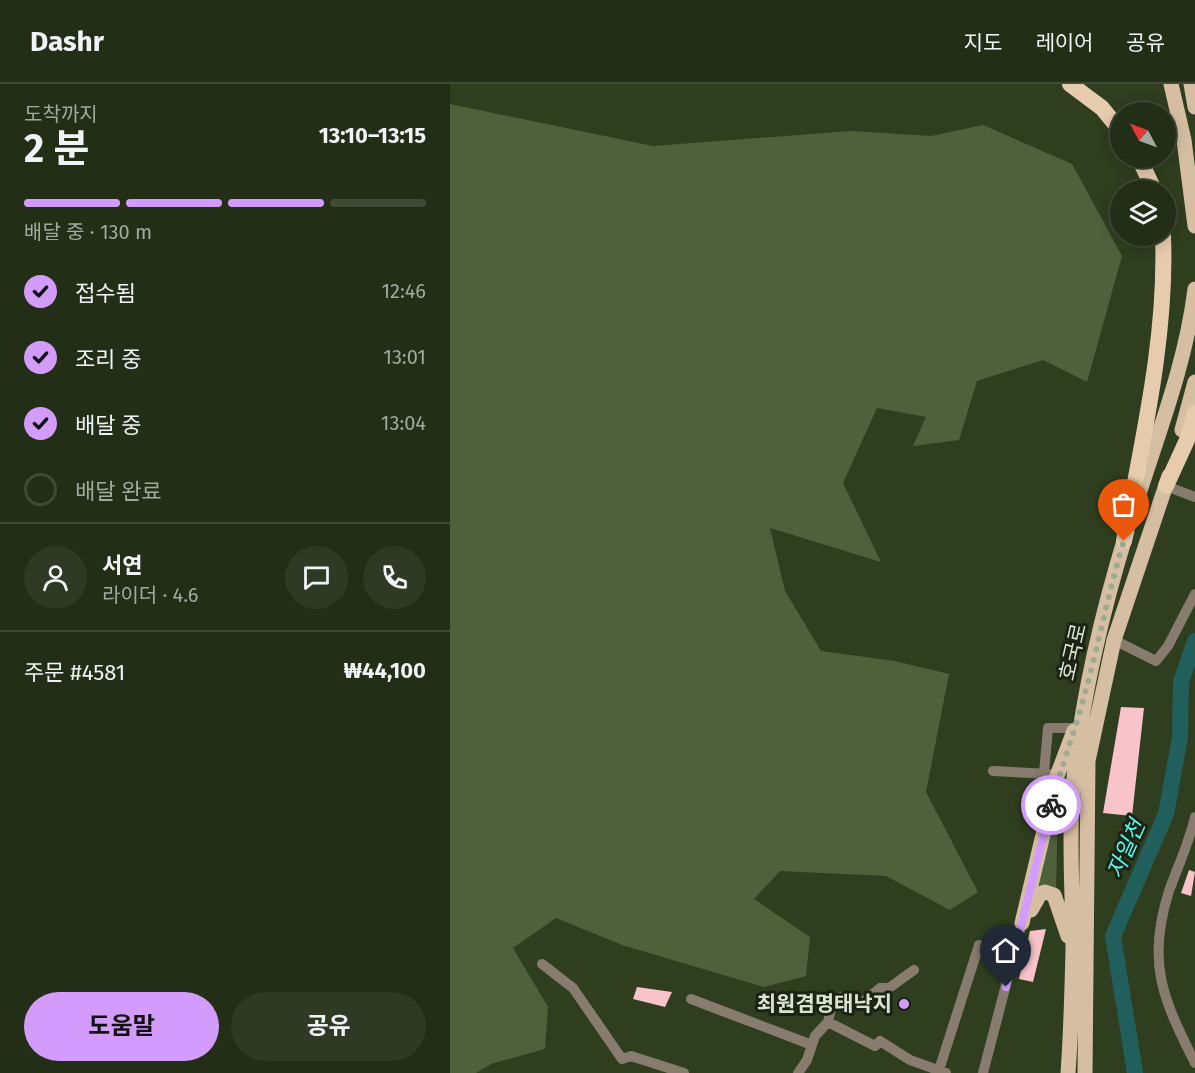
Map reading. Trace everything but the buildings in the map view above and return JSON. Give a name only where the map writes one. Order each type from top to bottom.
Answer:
[{"type":"highway","points":[[1070,84],[1102,108],[1110,118]]},
{"type":"highway","points":[[1124,541],[1156,357],[1165,280],[1163,246]]},
{"type":"highway","points":[[1187,440],[1195,413]]},
{"type":"highway","points":[[1166,486],[1195,422]]},
{"type":"main road","points":[[1171,84],[1184,140],[1195,226]]},
{"type":"main road","points":[[1191,84],[1195,107]]},
{"type":"main road","name":"호국로","points":[[1068,1073],[1073,949],[1072,801],[1087,681],[1110,585],[1173,396],[1190,332],[1195,290]]},
{"type":"main road","name":"호국로","points":[[1085,1073],[1088,761],[1113,640],[1166,486],[1195,382]]},
{"type":"main road","points":[[1022,923],[1051,775],[1075,728],[1087,681]]},
{"type":"main road","points":[[1022,923],[1037,896],[1046,892],[1051,893],[1056,896],[1073,949]]},
{"type":"street","points":[[1166,486],[1195,497]]},
{"type":"street","points":[[1113,640],[1156,661],[1168,646],[1195,594]]},
{"type":"street","points":[[993,771],[1007,774],[1051,775],[1048,728],[1075,728]]},
{"type":"street","points":[[1195,817],[1170,890],[1158,936],[1160,982],[1195,1063]]},
{"type":"street","points":[[983,1073],[1022,923]]},
{"type":"street","points":[[828,1022],[866,1044],[875,1046],[880,1041],[910,1060],[942,1071],[979,945]]},
{"type":"street","points":[[542,964],[573,988],[622,1059],[632,1056],[684,1073]]},
{"type":"street","points":[[799,1073],[821,1028],[828,1022],[831,1010],[841,997],[858,1006],[880,988],[889,988],[914,969]]},
{"type":"street","points":[[691,999],[812,1045]]},
{"type":"street","points":[[1183,1038],[1195,1037]]},
{"type":"green space","points":[[450,104],[653,146],[851,131],[931,136],[983,125],[1072,164],[1110,234],[1110,246],[1117,246],[1122,256],[1087,382],[1043,360],[977,381],[959,440],[913,446],[926,417],[877,408],[843,483],[881,562],[770,528],[785,591],[821,651],[895,661],[949,674],[926,792],[978,892],[950,910],[886,876],[780,871],[754,899],[810,937],[806,976],[764,987],[622,945],[556,918],[513,948],[548,1007],[545,1049],[491,1064],[476,1073],[450,1073]]},
{"type":"green space","points":[[1058,804],[1056,891],[1035,891]]},
{"type":"waterway","name":"자일천","points":[[1135,1073],[1113,936],[1166,814],[1180,737],[1181,682],[1195,641]]},
{"type":"way so far","points":[[1051,805],[1057,776],[1075,728],[1110,585],[1124,541]]},
{"type":"place","name":"최원겸명태낙지","points":[[904,1004]]},
{"type":"route","points":[[1006,987],[1051,805]]}]
